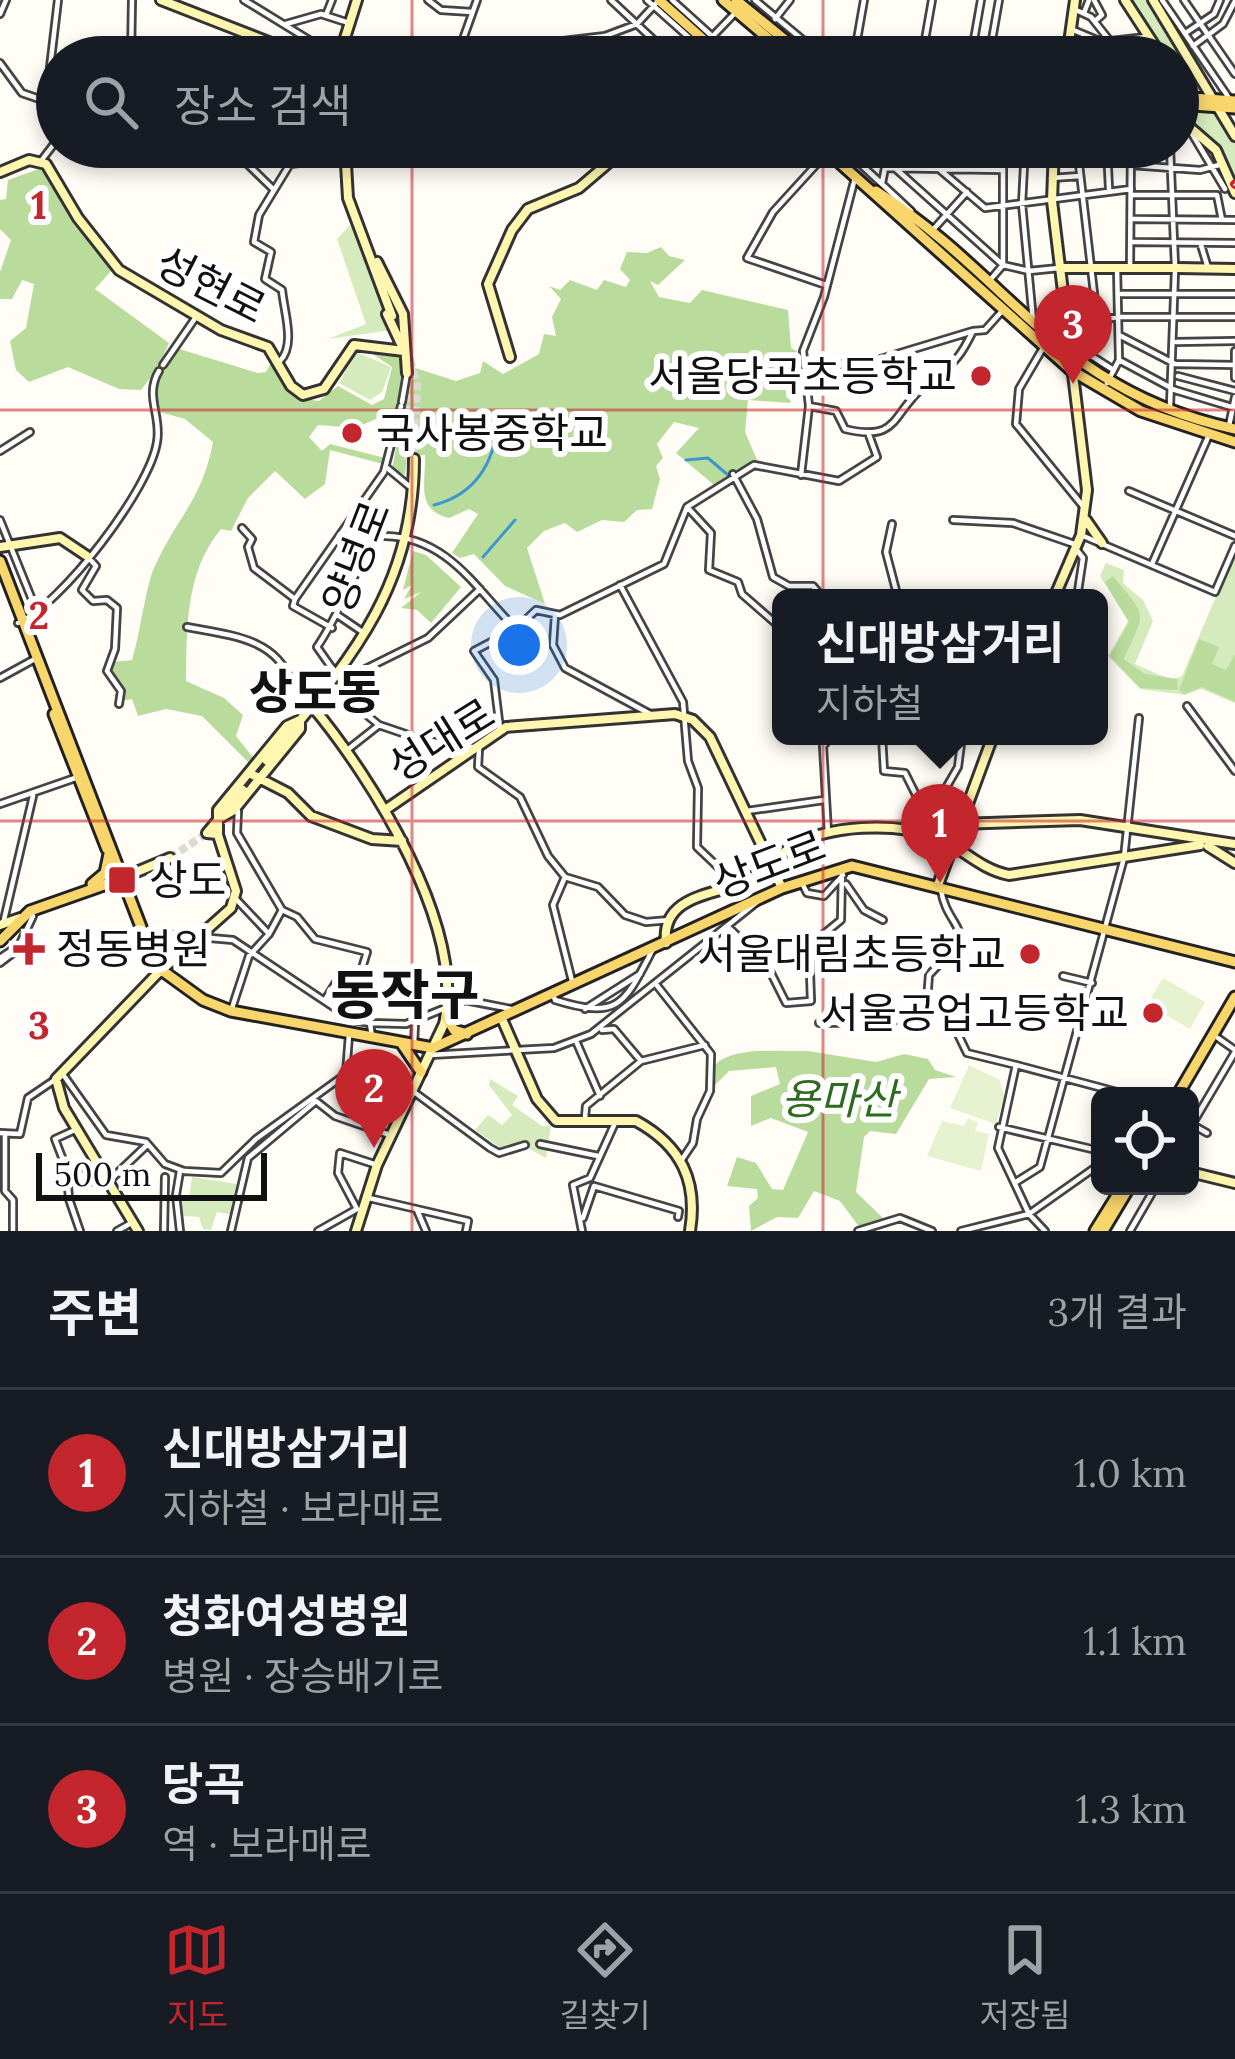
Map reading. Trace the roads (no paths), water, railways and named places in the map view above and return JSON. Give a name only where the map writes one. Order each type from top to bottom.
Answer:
[{"type":"main road","points":[[723,0],[739,4],[770,36]]},
{"type":"main road","points":[[653,2],[704,36]]},
{"type":"main road","points":[[848,168],[884,204],[987,287]]},
{"type":"main road","points":[[861,181],[921,222],[1043,348],[1071,370],[1135,408],[1233,435]]},
{"type":"main road","points":[[1008,311],[1031,323],[1106,383],[1209,434],[1233,435]]},
{"type":"main road","points":[[0,561],[33,660],[120,877]]},
{"type":"main road","points":[[0,578],[161,971],[231,1011],[425,1049],[439,1035]]},
{"type":"main road","points":[[77,895],[104,875],[110,854]]},
{"type":"main road","name":"상도로","points":[[425,1049],[502,1019],[782,887],[842,870],[938,885],[1235,962]]},
{"type":"main road","points":[[0,941],[20,918],[120,877]]},
{"type":"main road","points":[[0,957],[35,913]]},
{"type":"main road","points":[[1185,1087],[1235,997]]},
{"type":"main road","points":[[1186,1087],[1235,1008]]},
{"type":"main road","points":[[446,1017],[454,1030],[467,1034]]},
{"type":"main road","points":[[402,1044],[421,1072]]},
{"type":"main road","points":[[1099,1231],[1121,1195]]},
{"type":"street","points":[[0,14],[6,0]]},
{"type":"street","points":[[54,36],[58,0]]},
{"type":"street","points":[[131,36],[132,0]]},
{"type":"street","points":[[162,0],[256,36]]},
{"type":"street","points":[[244,0],[306,36]]},
{"type":"street","points":[[326,15],[332,0]]},
{"type":"street","points":[[345,36],[357,0]]},
{"type":"street","points":[[428,0],[441,10],[473,12]]},
{"type":"street","points":[[468,36],[477,0]]},
{"type":"street","points":[[611,0],[650,36]]},
{"type":"street","points":[[672,0],[706,36]]},
{"type":"street","points":[[755,0],[798,36]]},
{"type":"street","points":[[760,36],[790,0]]},
{"type":"street","points":[[858,36],[864,0]]},
{"type":"street","points":[[926,36],[932,0]]},
{"type":"street","points":[[975,36],[981,0]]},
{"type":"street","points":[[993,36],[999,0]]},
{"type":"street","points":[[1125,0],[1148,36]]},
{"type":"street","points":[[1158,0],[1184,34],[1214,14],[1220,0]]},
{"type":"street","points":[[1158,0],[1175,36]]},
{"type":"street","points":[[1167,8],[1181,0],[1235,74],[1207,101],[1235,136]]},
{"type":"street","points":[[1199,42],[1223,24],[1235,1]]},
{"type":"street","points":[[605,36],[637,24],[653,2],[689,36]]},
{"type":"street","points":[[713,36],[739,4]]},
{"type":"street","points":[[1081,4],[1102,15],[1095,21]]},
{"type":"street","points":[[1081,4],[1110,36]]},
{"type":"street","points":[[1070,36],[1081,4]]},
{"type":"street","points":[[1176,20],[1191,10]]},
{"type":"street","points":[[283,24],[326,15],[349,23]]},
{"type":"street","points":[[1071,29],[1088,36]]},
{"type":"street","points":[[1202,58],[1217,48]]},
{"type":"street","points":[[1199,54],[1220,84]]},
{"type":"street","points":[[1211,71],[1226,61]]},
{"type":"street","points":[[0,63],[22,93],[36,97]]},
{"type":"street","points":[[1199,136],[1233,177],[1230,191]]},
{"type":"street","points":[[1199,147],[1230,191]]},
{"type":"street","points":[[0,172],[36,161]]},
{"type":"street","points":[[1199,167],[1224,162]]},
{"type":"street","name":"성현로","points":[[48,168],[119,269],[196,317],[268,347],[291,386],[310,396],[324,389],[355,345],[404,351]]},
{"type":"street","points":[[252,168],[273,189]]},
{"type":"street","points":[[280,361],[290,340],[282,290],[265,279],[272,252],[254,242],[273,189],[288,168]]},
{"type":"street","points":[[345,168],[348,197],[396,316]]},
{"type":"street","points":[[510,357],[488,284],[512,230],[528,209],[579,188],[602,168]]},
{"type":"street","points":[[811,168],[773,212],[747,258],[826,285]]},
{"type":"street","points":[[865,168],[921,222]]},
{"type":"street","points":[[882,183],[885,168],[1002,170],[1004,265],[987,287]]},
{"type":"street","points":[[1024,168],[1031,323]]},
{"type":"street","points":[[1053,168],[1066,340],[1086,472],[1085,516],[1058,589]]},
{"type":"street","points":[[1079,168],[1097,319]]},
{"type":"street","points":[[1108,168],[1109,190]]},
{"type":"street","points":[[1130,267],[1131,168]]},
{"type":"street","points":[[1169,412],[1175,390],[1176,342],[1171,168]]},
{"type":"street","points":[[896,169],[1004,265],[1029,271],[1235,268]]},
{"type":"street","points":[[939,169],[985,208],[1109,190],[1217,195],[1222,220]]},
{"type":"street","points":[[1052,178],[1080,176]]},
{"type":"street","points":[[801,475],[809,406],[803,351],[861,181]]},
{"type":"street","points":[[884,204],[921,222],[947,213],[967,192]]},
{"type":"street","points":[[1131,219],[1235,220]]},
{"type":"street","points":[[1131,242],[1235,243]]},
{"type":"street","points":[[1201,243],[1208,268]]},
{"type":"street","points":[[332,628],[293,606],[295,599],[386,467],[407,373],[396,316],[366,245]]},
{"type":"street","points":[[1106,383],[1119,360],[1117,268]]},
{"type":"street","points":[[1119,294],[1235,294]]},
{"type":"street","points":[[805,364],[864,364],[985,330],[1008,311]]},
{"type":"street","points":[[21,622],[37,612],[87,556],[148,477],[158,442],[151,394],[161,368],[196,317]]},
{"type":"street","points":[[1065,324],[1119,317],[1235,317]]},
{"type":"street","points":[[809,406],[836,411],[845,429],[869,435],[901,419],[920,389],[957,364],[973,331]]},
{"type":"street","points":[[1119,335],[1175,364],[1234,365]]},
{"type":"street","points":[[1066,340],[1113,370]]},
{"type":"street","points":[[1176,342],[1235,341]]},
{"type":"street","points":[[1043,348],[1019,388],[1016,424],[1082,505]]},
{"type":"street","points":[[1235,351],[1235,377]]},
{"type":"street","points":[[1119,360],[1175,390],[1234,408]]},
{"type":"street","points":[[1071,370],[1082,505],[1078,543],[1083,558],[1078,589]]},
{"type":"street","points":[[1175,375],[1235,394],[1233,435]]},
{"type":"street","points":[[0,452],[30,432]]},
{"type":"street","points":[[1151,564],[1209,434]]},
{"type":"street","points":[[500,730],[494,680],[474,651],[516,629],[536,610],[555,615],[664,564],[687,507],[733,474],[754,465],[836,482],[877,457],[869,435]]},
{"type":"street","name":"양녕로","points":[[265,763],[364,634],[408,537],[414,491],[411,459]]},
{"type":"street","points":[[386,467],[414,491]]},
{"type":"street","points":[[733,474],[757,519],[773,577],[789,586],[815,589]]},
{"type":"street","points":[[1129,491],[1235,536]]},
{"type":"street","points":[[687,507],[712,533],[709,570],[738,581],[742,593],[772,620]]},
{"type":"street","points":[[354,512],[379,532],[408,537],[442,553],[516,629]]},
{"type":"street","points":[[1085,516],[1102,543]]},
{"type":"street","points":[[0,520],[5,546],[37,612]]},
{"type":"street","points":[[953,520],[1013,523],[1078,543],[1102,543],[1215,592],[1235,546]]},
{"type":"street","points":[[892,524],[886,552],[896,589]]},
{"type":"street","points":[[242,528],[252,539],[248,547],[254,568],[295,599]]},
{"type":"street","points":[[324,719],[330,684],[317,647],[332,628],[355,568],[379,532]]},
{"type":"street","points":[[5,546],[60,538],[97,563],[82,590],[94,601],[107,600],[117,608],[116,649],[107,671],[121,691],[119,704]]},
{"type":"street","points":[[620,585],[686,716],[710,737],[782,887]]},
{"type":"street","points":[[330,684],[344,682],[428,638],[480,589]]},
{"type":"street","points":[[336,614],[364,634]]},
{"type":"street","points":[[555,615],[553,645],[565,668],[652,715]]},
{"type":"street","points":[[187,627],[258,642],[277,657],[291,682]]},
{"type":"street","points":[[0,678],[33,660]]},
{"type":"street","points":[[330,684],[379,725],[423,740],[475,745],[480,769],[521,793],[548,856],[566,877],[598,887],[625,915],[646,922],[670,920]]},
{"type":"street","points":[[313,706],[388,808],[437,928],[446,1004],[439,1035]]},
{"type":"street","points":[[1187,706],[1235,772]]},
{"type":"street","points":[[686,716],[688,761],[698,788],[697,848],[738,885]]},
{"type":"street","name":"성대로","points":[[388,808],[500,730],[543,722],[686,716]]},
{"type":"street","points":[[1016,1182],[1040,1167],[1092,983],[1124,858],[1139,718]]},
{"type":"street","points":[[346,751],[379,725]]},
{"type":"street","points":[[823,745],[828,832]]},
{"type":"street","points":[[882,745],[884,771],[905,773],[937,837]]},
{"type":"street","points":[[928,819],[958,766],[961,745]]},
{"type":"street","points":[[929,1005],[929,976],[956,951],[962,938],[943,912],[938,885],[989,745]]},
{"type":"street","points":[[244,789],[249,773],[265,763]]},
{"type":"street","points":[[265,763],[258,780],[244,789],[212,834],[236,899],[269,934]]},
{"type":"street","points":[[249,773],[288,794],[311,816],[372,839],[402,841]]},
{"type":"street","points":[[0,804],[78,777]]},
{"type":"street","points":[[1,924],[32,796]]},
{"type":"street","points":[[746,811],[824,800]]},
{"type":"street","points":[[238,811],[237,833],[282,910],[297,917],[315,939],[367,952],[358,981],[372,1039]]},
{"type":"street","points":[[958,824],[1034,819],[1125,824],[1235,844]]},
{"type":"street","points":[[666,943],[670,920],[694,896],[738,885],[801,842],[828,832],[880,829],[937,837],[983,868],[1009,875],[1204,842],[1235,863]]},
{"type":"street","points":[[120,877],[170,858]]},
{"type":"street","points":[[800,880],[804,890],[819,897],[842,870]]},
{"type":"street","points":[[842,870],[864,910],[883,920]]},
{"type":"street","points":[[566,877],[554,905],[572,986]]},
{"type":"street","points":[[729,928],[766,963],[786,1004],[812,1001],[809,946],[842,916],[846,884]]},
{"type":"street","points":[[425,1049],[554,1048],[576,1040],[596,1030],[629,1000],[729,928],[762,897]]},
{"type":"street","points":[[13,1231],[14,1200],[5,1191],[3,1135],[23,1131],[28,1098],[236,899]]},
{"type":"street","points":[[231,1011],[249,956],[282,910]]},
{"type":"street","points":[[0,957],[22,941],[35,913]]},
{"type":"street","points":[[1,924],[20,918]]},
{"type":"street","points":[[142,932],[232,940],[249,956],[323,1002],[370,1024],[415,1022],[446,1004],[465,1000],[514,1012]]},
{"type":"street","points":[[553,994],[555,1000],[585,1009],[612,1008],[629,1000],[654,948]]},
{"type":"street","points":[[585,1009],[640,974]]},
{"type":"street","points":[[323,1002],[337,976],[358,981]]},
{"type":"street","points":[[1063,976],[1092,983]]},
{"type":"street","points":[[654,982],[711,1054],[710,1091],[681,1161]]},
{"type":"street","points":[[819,1023],[893,1022],[929,1005]]},
{"type":"street","points":[[929,1005],[953,1024],[967,1053],[1098,1087]]},
{"type":"street","points":[[502,1019],[544,1110],[556,1121],[617,1120],[648,1128],[681,1161],[693,1184],[690,1231]]},
{"type":"street","points":[[358,1231],[421,1072],[425,1049],[415,1022]]},
{"type":"street","points":[[596,1030],[614,1029],[641,1061]]},
{"type":"street","points":[[346,1074],[349,1035]]},
{"type":"street","points":[[1199,1112],[1235,1051],[1218,1038]]},
{"type":"street","points":[[576,1040],[600,1096]]},
{"type":"street","points":[[584,1123],[586,1106],[641,1061],[705,1046]]},
{"type":"street","points":[[1016,1066],[999,1127],[1000,1155],[1029,1214],[1045,1231]]},
{"type":"street","points":[[58,1074],[77,1129],[135,1227],[117,1231]]},
{"type":"street","points":[[58,1074],[106,1135],[147,1144],[165,1164],[180,1170],[221,1174],[256,1139],[346,1074],[360,1075],[393,1096],[412,1092]]},
{"type":"street","points":[[351,1121],[379,1090]]},
{"type":"street","points":[[358,1231],[360,1209],[377,1165],[412,1092]]},
{"type":"street","points":[[412,1092],[499,1153],[524,1145]]},
{"type":"street","points":[[231,1231],[248,1158],[265,1139],[316,1101],[390,1135]]},
{"type":"street","points":[[583,1217],[573,1185],[590,1178],[617,1120]]},
{"type":"street","points":[[999,1127],[1091,1149]]},
{"type":"street","points":[[77,1129],[56,1139],[80,1231]]},
{"type":"street","points":[[1199,1129],[1207,1133]]},
{"type":"street","points":[[108,1182],[147,1144]]},
{"type":"street","points":[[539,1144],[598,1156]]},
{"type":"street","points":[[360,1209],[338,1173],[340,1153],[377,1165]]},
{"type":"street","points":[[68,1173],[96,1162]]},
{"type":"street","points":[[180,1170],[176,1195],[181,1231]]},
{"type":"street","points":[[961,1231],[1029,1214],[1091,1170]]},
{"type":"street","points":[[1199,1176],[1235,1185]]},
{"type":"street","points":[[164,1231],[165,1177]]},
{"type":"street","points":[[85,1184],[96,1179]]},
{"type":"street","points":[[582,1231],[595,1186],[692,1216]]},
{"type":"street","points":[[1130,1231],[1151,1195]]},
{"type":"street","points":[[369,1198],[469,1221],[466,1231]]},
{"type":"street","points":[[317,1231],[360,1209]]},
{"type":"street","points":[[417,1210],[425,1231]]},
{"type":"street","points":[[858,1231],[900,1218],[932,1231]]},
{"type":"waterway","points":[[434,505],[459,494],[478,478],[497,431],[510,424]]},
{"type":"waterway","points":[[686,460],[708,458],[728,475]]},
{"type":"waterway","points":[[483,557],[515,520]]},
{"type":"tunnel","points":[[407,348],[417,385],[414,459]]},
{"type":"tunnel","points":[[406,370],[408,460]]},
{"type":"tunnel","points":[[243,790],[267,761]]},
{"type":"tunnel","points":[[170,858],[207,833]]},
{"type":"place","name":"서울당곡초등학교","points":[[981,376]]},
{"type":"place","name":"당곡","points":[[1073,384]]},
{"type":"place","name":"국사봉중학교","points":[[352,433]]},
{"type":"place","name":"상도","points":[[122,880]]},
{"type":"place","name":"신대방삼거리","points":[[940,883]]},
{"type":"place","name":"정동병원","points":[[29,949]]},
{"type":"place","name":"서울대림초등학교","points":[[1030,954]]},
{"type":"place","name":"서울공업고등학교","points":[[1153,1013]]},
{"type":"place","name":"청화여성병원","points":[[374,1148]]},
{"type":"district","name":"상도동","points":[[315,692]]},
{"type":"district","name":"동작구","points":[[405,995]]},
{"type":"park label","name":"용마산","points":[[839,1099]]}]
